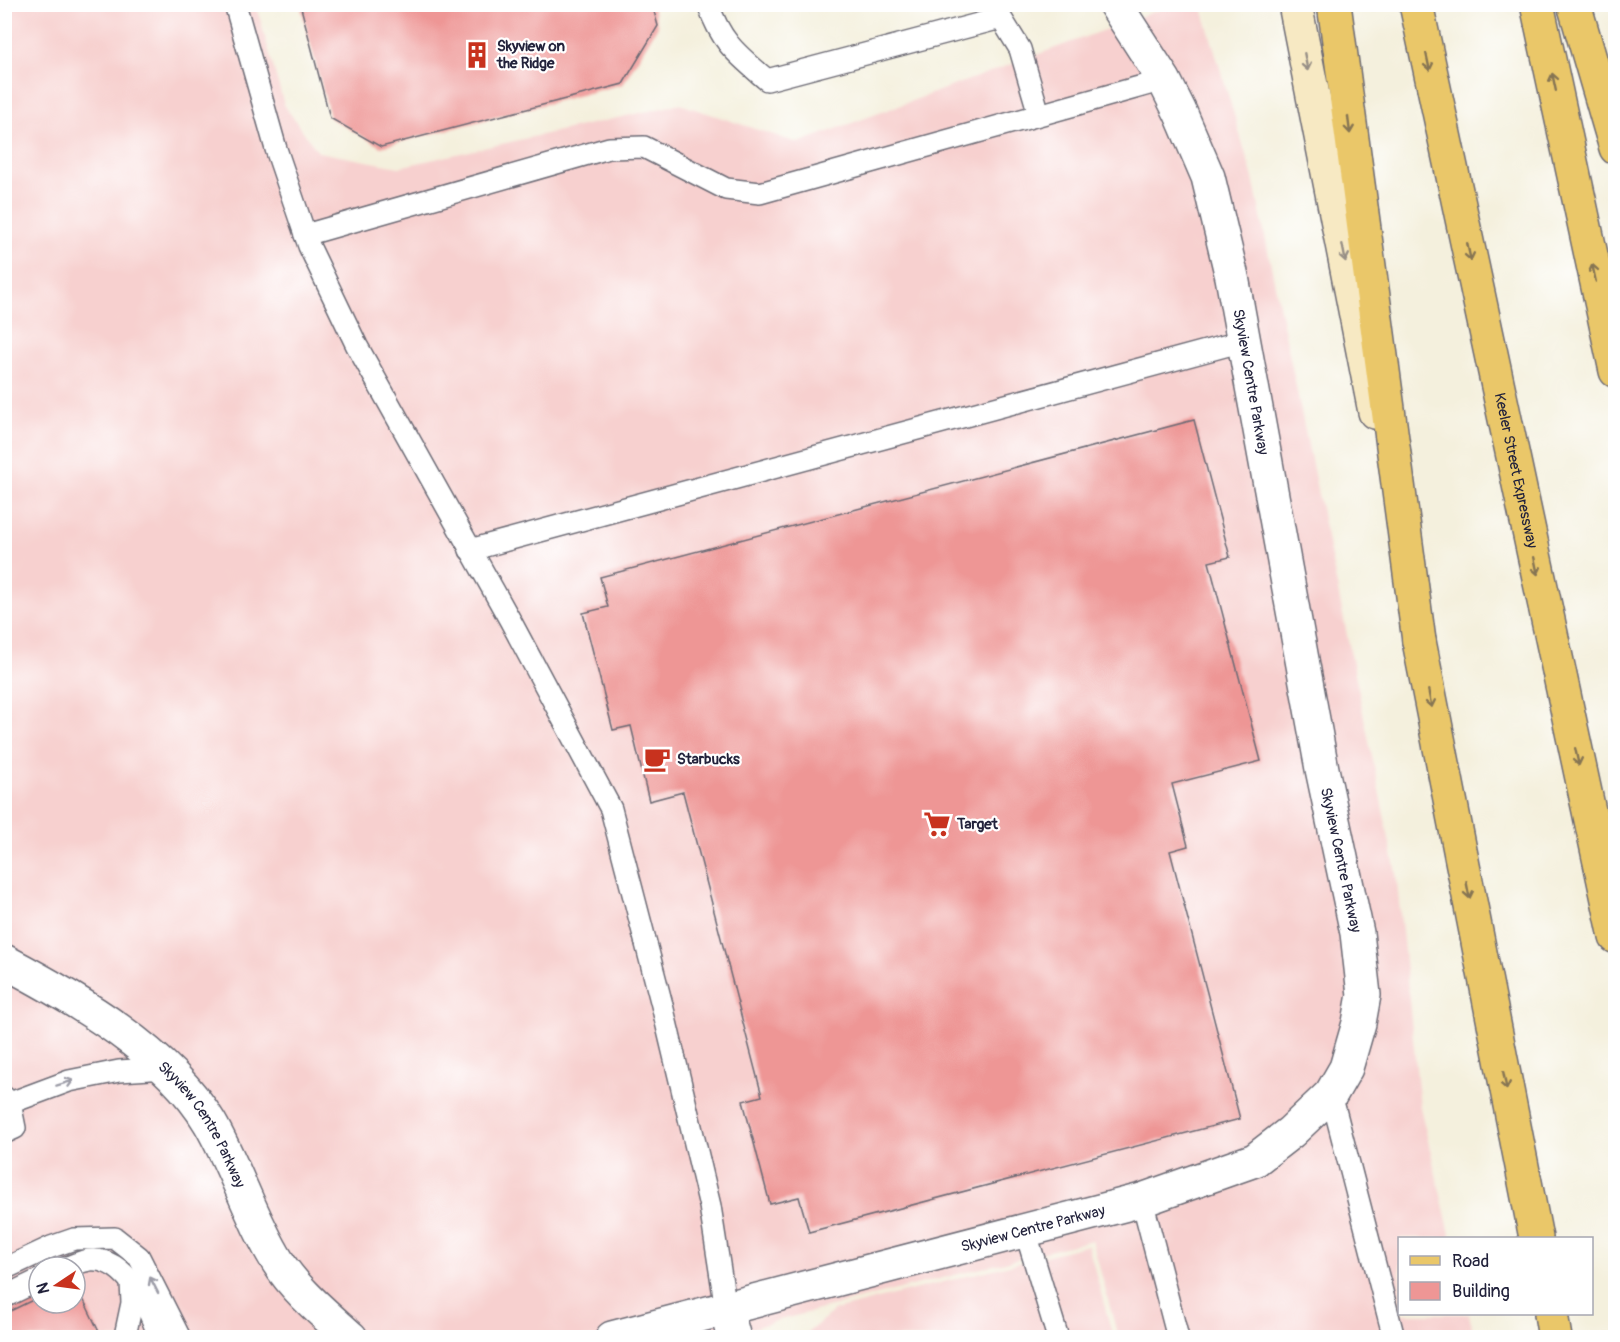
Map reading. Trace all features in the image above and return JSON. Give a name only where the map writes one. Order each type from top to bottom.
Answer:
[{"type":"main road","points":[[1295,4],[1536,1237]]},
{"type":"main road","points":[[1334,4],[1419,641]]},
{"type":"main road","name":"Keeler Street Expressway","points":[[1416,4],[1616,937]]},
{"type":"main road","points":[[1537,4],[1616,371]]},
{"type":"main road","points":[[1574,4],[1616,148]]},
{"type":"main road","points":[[1551,1315],[1555,1338]]},
{"type":"street","name":"Skyview Centre Parkway","points":[[612,1338],[730,1323],[1025,1230],[1142,1200],[1255,1160],[1291,1132],[1331,1094],[1346,1068],[1359,1023],[1364,995],[1358,933],[1322,769],[1232,277],[1208,177],[1164,80],[1115,4]]},
{"type":"street","name":"Skyview Centre Parkway","points":[[4,961],[70,998],[127,1037],[166,1068],[210,1123],[279,1264],[318,1309],[351,1338]]},
{"type":"lane","points":[[235,4],[276,149],[305,235],[357,346],[510,620],[611,809],[710,1206],[730,1323]]},
{"type":"lane","points":[[708,4],[713,20],[729,46],[767,80],[1001,18],[1020,49],[1039,114]]},
{"type":"lane","points":[[305,235],[609,148],[644,147],[726,189],[760,194],[1164,80]]},
{"type":"lane","points":[[470,550],[1243,340]]},
{"type":"lane","points":[[4,1133],[15,1128],[7,1100],[69,1082],[119,1071],[166,1068]]},
{"type":"lane","points":[[1331,1094],[1394,1338]]},
{"type":"lane","points":[[1142,1200],[1178,1338]]},
{"type":"lane","points":[[1025,1230],[1058,1338]]},
{"type":"lane","points":[[4,1269],[74,1239],[115,1238],[140,1257],[180,1338]]},
{"type":"lane","points":[[87,1261],[113,1264],[131,1282],[140,1293],[153,1318],[159,1338]]},
{"type":"lane","points":[[125,1336],[132,1303],[131,1282]]},
{"type":"lane","points":[[4,1297],[27,1286]]},
{"type":"shaded area","points":[[5,5],[256,5],[284,105],[318,152],[399,167],[680,104],[798,143],[1172,5],[1201,5],[1253,178],[1396,873],[1420,1107],[1451,1237],[1398,1237],[1398,1315],[1469,1315],[1474,1337],[1118,1337],[1092,1240],[779,1320],[724,1337],[5,1338]]},
{"type":"shaded area","points":[[1088,1245],[1113,1337],[801,1338],[835,1310]]},
{"type":"building","name":"Skyview on the Ridge","points":[[300,4],[652,4],[658,26],[623,84],[381,147],[330,118]]},
{"type":"building","name":"Target","points":[[1194,420],[1230,557],[1209,562],[1261,761],[1172,784],[1188,846],[1170,851],[1240,1119],[809,1232],[799,1197],[770,1204],[743,1101],[762,1096],[683,792],[649,801],[631,726],[613,730],[583,613],[608,607],[600,577]]},
{"type":"building","points":[[27,1303],[27,1315],[87,1315],[87,1307],[102,1338],[4,1338],[4,1314]]},
{"type":"place","name":"Skyview on the Ridge","points":[[477,55]]},
{"type":"place","name":"Starbucks","points":[[657,759]]},
{"type":"place","name":"Target","points":[[937,824]]}]
